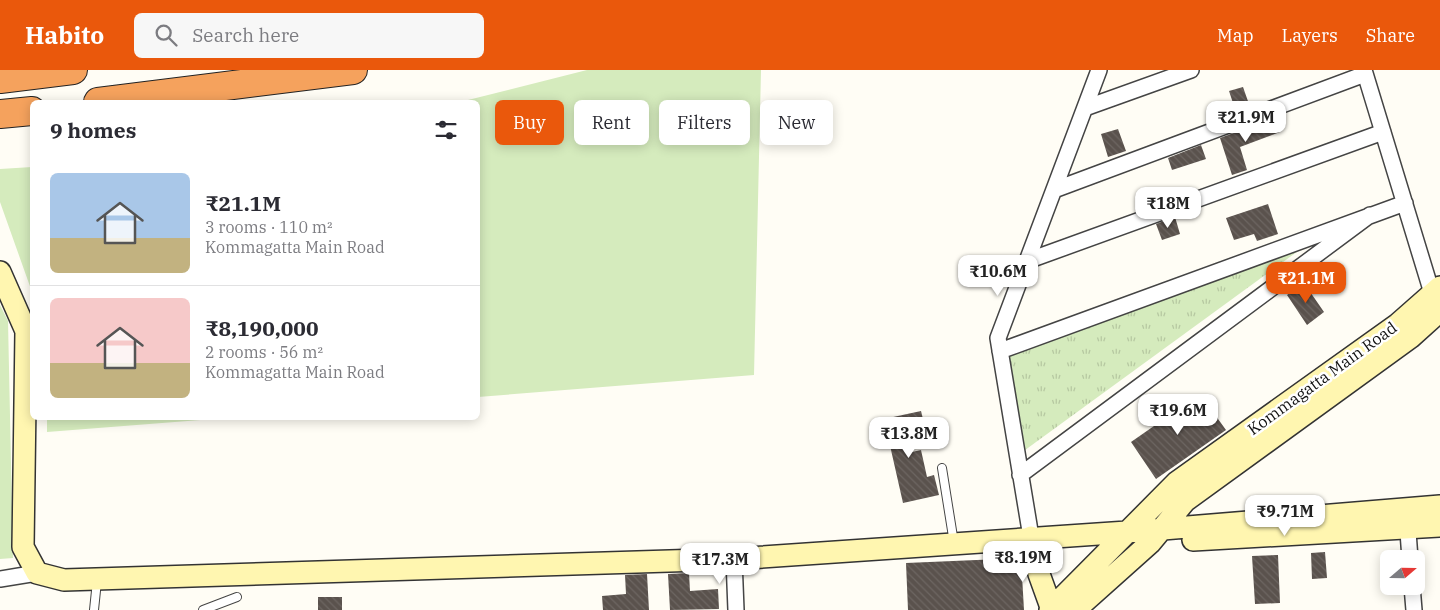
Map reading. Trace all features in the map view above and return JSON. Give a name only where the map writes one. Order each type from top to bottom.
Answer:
[{"type":"highway","points":[[0,79],[73,70]]},
{"type":"highway","points":[[114,100],[353,70]]},
{"type":"highway","points":[[0,114],[30,110]]},
{"type":"street","points":[[1051,610],[1031,537],[998,338],[1099,70]]},
{"type":"street","points":[[1085,108],[1191,70]]},
{"type":"street","points":[[1054,190],[1365,72],[1438,301]]},
{"type":"street","points":[[1027,261],[1383,132]]},
{"type":"street","points":[[1000,351],[1405,202]]},
{"type":"street","points":[[1020,475],[1370,215]]},
{"type":"street","points":[[0,272],[26,331],[23,548],[36,573]]},
{"type":"street","name":"Kommagatta Main Road","points":[[1075,610],[1156,536],[1184,501],[1411,338],[1438,301]]},
{"type":"street","name":"Kommagatta Main Road","points":[[1051,610],[1176,482],[1398,324],[1438,301]]},
{"type":"street","points":[[0,579],[36,573],[64,580],[734,559],[1031,537],[1120,538],[1407,518],[1440,506]]},
{"type":"street","points":[[1407,518],[1440,526]]},
{"type":"street","points":[[1407,518],[1409,550]]},
{"type":"street","points":[[734,559],[736,610]]},
{"type":"street","points":[[1413,595],[1414,610]]},
{"type":"lane","points":[[942,468],[954,544]]},
{"type":"lane","points":[[94,610],[97,579]]},
{"type":"lane","points":[[204,610],[237,597]]},
{"type":"green space","points":[[587,70],[761,70],[754,375],[480,397],[480,100],[468,100]]},
{"type":"green space","points":[[30,167],[30,286],[0,202],[0,169]]},
{"type":"green space","points":[[1305,246],[1021,453],[1008,354]]},
{"type":"green space","points":[[0,305],[8,321],[13,558],[0,559]]},
{"type":"green space","points":[[47,420],[200,420],[47,432]]},
{"type":"building","points":[[1243,87],[1250,107],[1236,112],[1229,91]]},
{"type":"building","points":[[1275,118],[1280,132],[1240,147],[1247,170],[1232,175],[1220,138]]},
{"type":"building","points":[[1118,129],[1126,151],[1108,157],[1101,134]]},
{"type":"building","points":[[1201,145],[1206,159],[1172,170],[1168,158]]},
{"type":"building","points":[[1268,204],[1278,234],[1257,241],[1254,234],[1234,240],[1226,218]]},
{"type":"building","points":[[1175,217],[1180,234],[1162,240],[1156,224]]},
{"type":"building","points":[[1304,283],[1324,312],[1307,325],[1287,295]]},
{"type":"building","points":[[1200,394],[1226,430],[1156,479],[1131,442]]},
{"type":"building","points":[[921,411],[925,427],[907,431],[912,452],[921,450],[927,477],[934,475],[939,495],[903,503],[884,419]]},
{"type":"building","points":[[1325,552],[1327,578],[1312,579],[1311,553]]},
{"type":"building","points":[[1278,555],[1280,603],[1255,604],[1252,556]]},
{"type":"building","points":[[1021,558],[1024,610],[908,610],[906,563]]},
{"type":"building","points":[[689,573],[690,591],[718,589],[719,609],[670,610],[668,574]]},
{"type":"building","points":[[647,574],[649,610],[603,610],[602,596],[626,594],[625,575]]},
{"type":"building","points":[[318,597],[342,597],[342,610],[318,610]]}]
